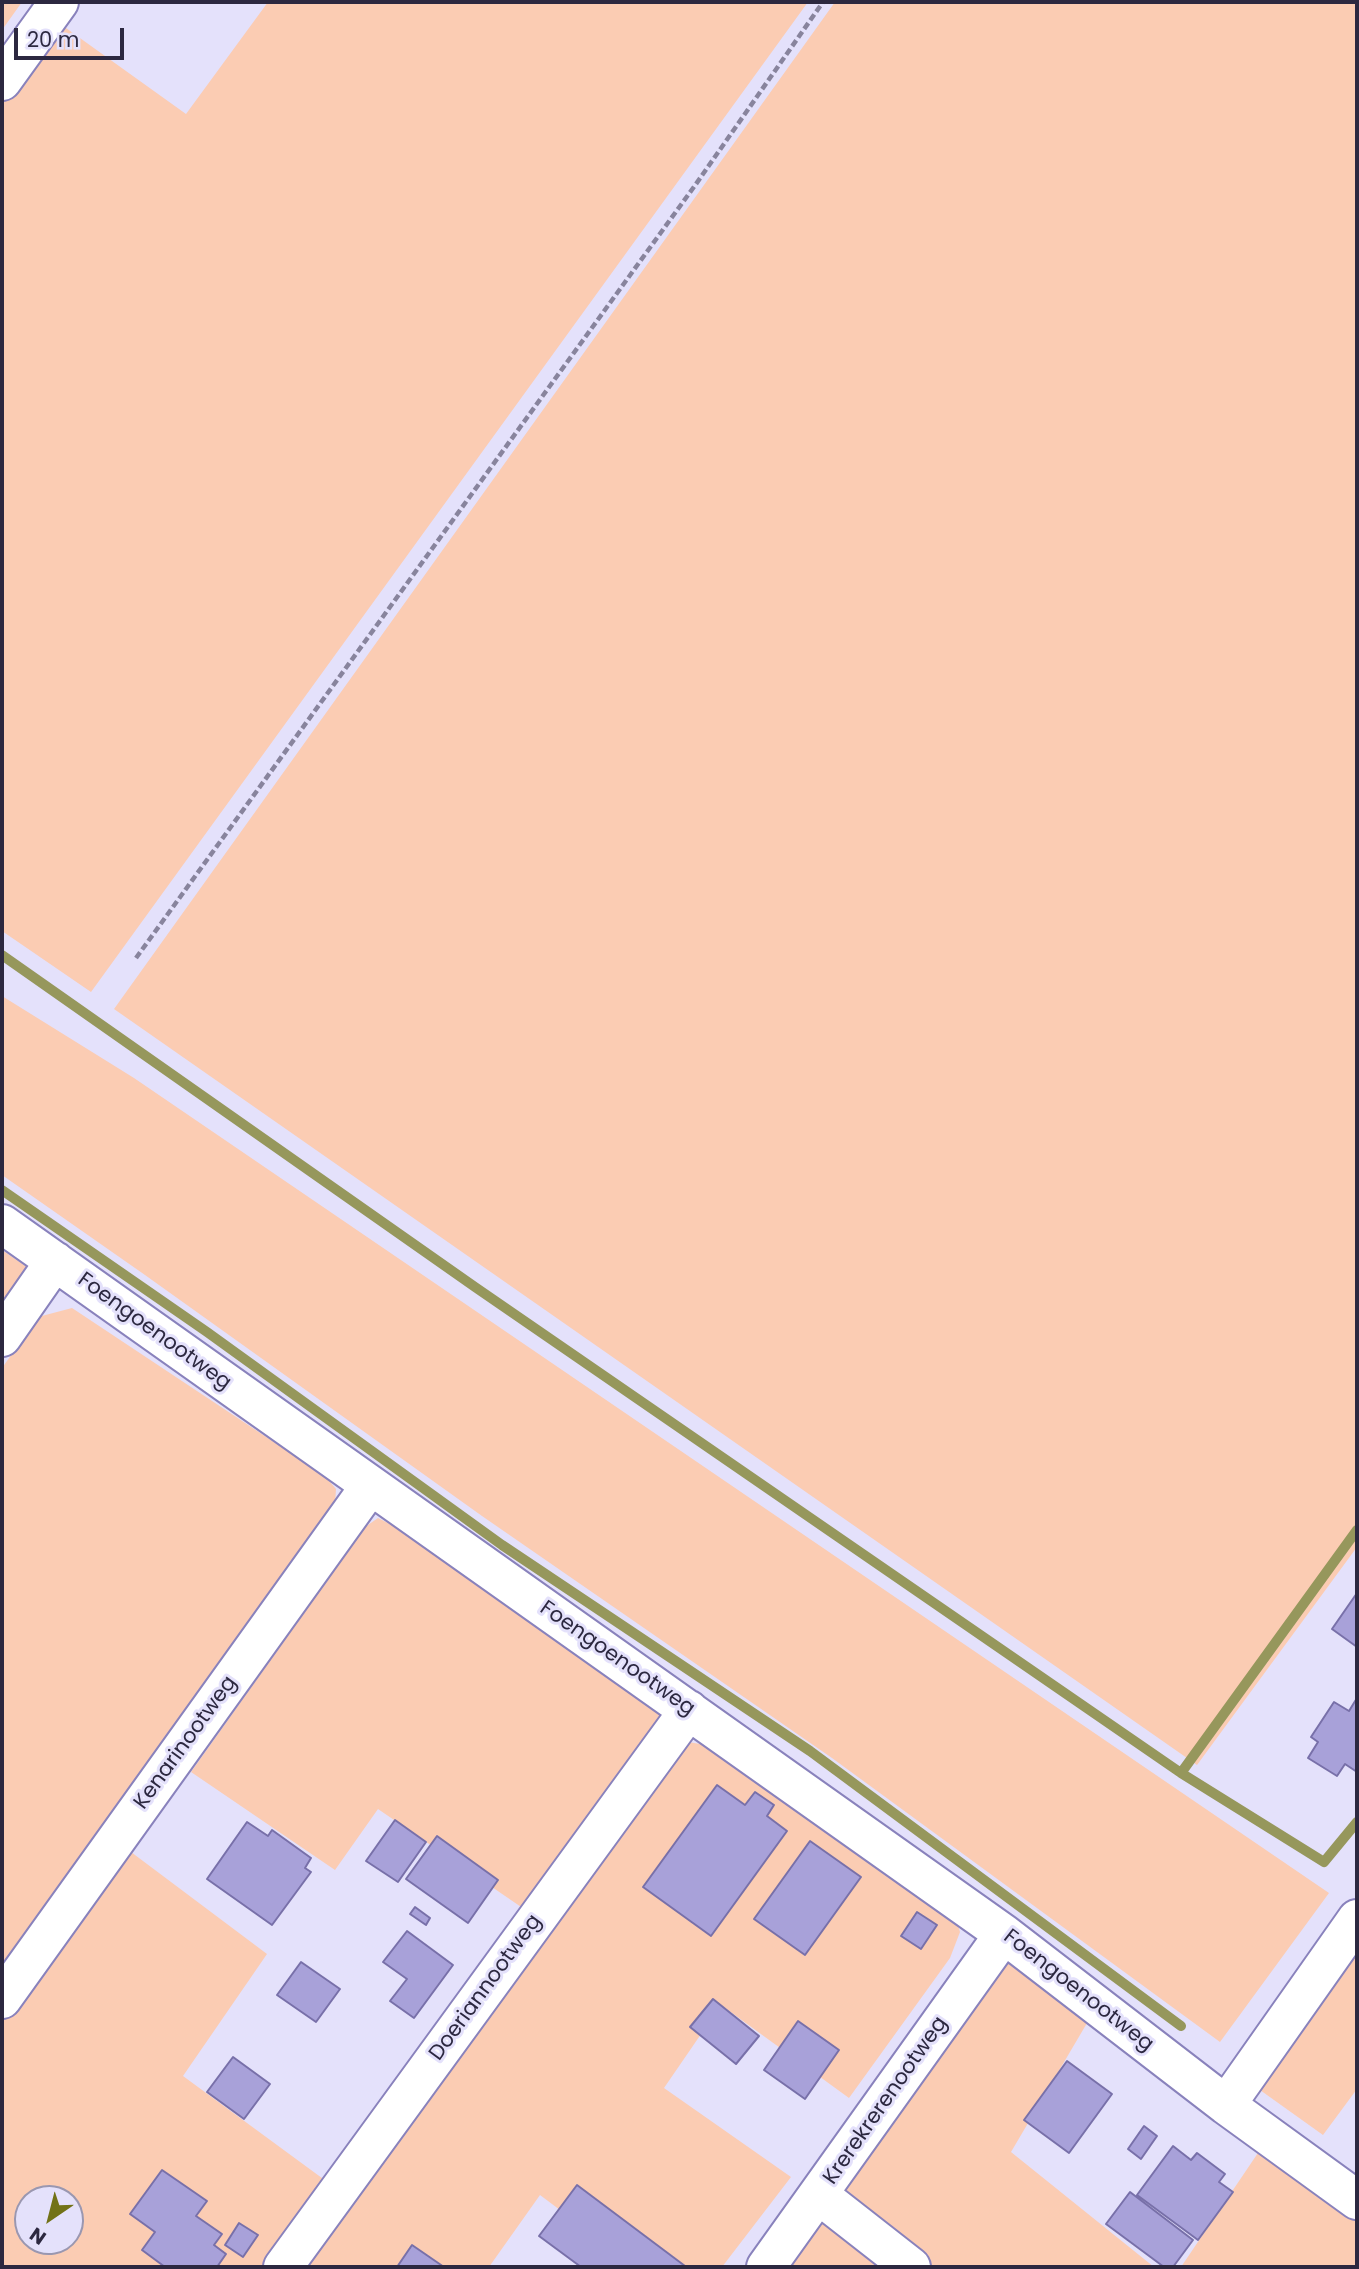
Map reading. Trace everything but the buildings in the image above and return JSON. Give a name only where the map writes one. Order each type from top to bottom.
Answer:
[{"type":"street","points":[[2,81],[59,2]]},
{"type":"street","name":"Foengoenootweg","points":[[2,1224],[1004,1934],[1226,2105],[1357,2200]]},
{"type":"street","points":[[2,1337],[55,1261]]},
{"type":"street","name":"Kenarinootweg","points":[[2,1999],[370,1486]]},
{"type":"street","name":"Doeriannootweg","points":[[283,2267],[689,1710]]},
{"type":"street","points":[[1226,2105],[1357,1919]]},
{"type":"street","name":"Krerekrerenootweg","points":[[766,2267],[1004,1934]]},
{"type":"street","points":[[819,2195],[911,2267]]},
{"type":"path","points":[[136,958],[696,184],[823,2]]},
{"type":"shaded area","points":[[2,2],[22,2],[2,30]]},
{"type":"shaded area","points":[[268,2],[808,2],[91,992],[2,931],[2,75],[45,13],[186,114]]},
{"type":"shaded area","points":[[835,2],[1357,2],[1357,1547],[1197,1765],[114,1009]]},
{"type":"shaded area","points":[[2,996],[134,1078],[1329,1893],[1220,2042],[832,1758],[482,1516],[2,1175]]},
{"type":"shaded area","points":[[2,1250],[27,1267],[25,1283],[2,1315]]},
{"type":"shaded area","points":[[72,1308],[325,1476],[336,1489],[335,1504],[2,1970],[2,1368],[38,1317]]},
{"type":"shaded area","points":[[378,1518],[398,1528],[662,1709],[656,1732],[527,1911],[378,1809],[335,1870],[191,1772],[365,1527]]},
{"type":"shaded area","points":[[688,1742],[712,1746],[954,1912],[960,1932],[950,1958],[849,2098],[721,2005],[664,2088],[791,2177],[722,2267],[636,2267],[540,2195],[489,2267],[299,2267]]},
{"type":"shaded area","points":[[127,1849],[267,1954],[183,2076],[326,2181],[264,2267],[2,2267],[2,2023]]},
{"type":"shaded area","points":[[1357,1936],[1357,2089],[1323,2135],[1260,2090]]},
{"type":"shaded area","points":[[1011,1960],[1090,2018],[1011,2152],[1154,2267],[920,2267],[848,2210],[831,2168],[975,1968]]},
{"type":"shaded area","points":[[1264,2144],[1357,2212],[1357,2267],[1181,2267]]},
{"type":"shaded area","points":[[822,2215],[883,2267],[760,2267]]},
{"type":"waterway","points":[[2,955],[475,1287],[1181,1773],[1357,1530]]},
{"type":"waterway","points":[[2,1190],[207,1332],[502,1545],[810,1751],[1181,2026]]},
{"type":"waterway","points":[[1181,1773],[1324,1862],[1357,1822]]}]
